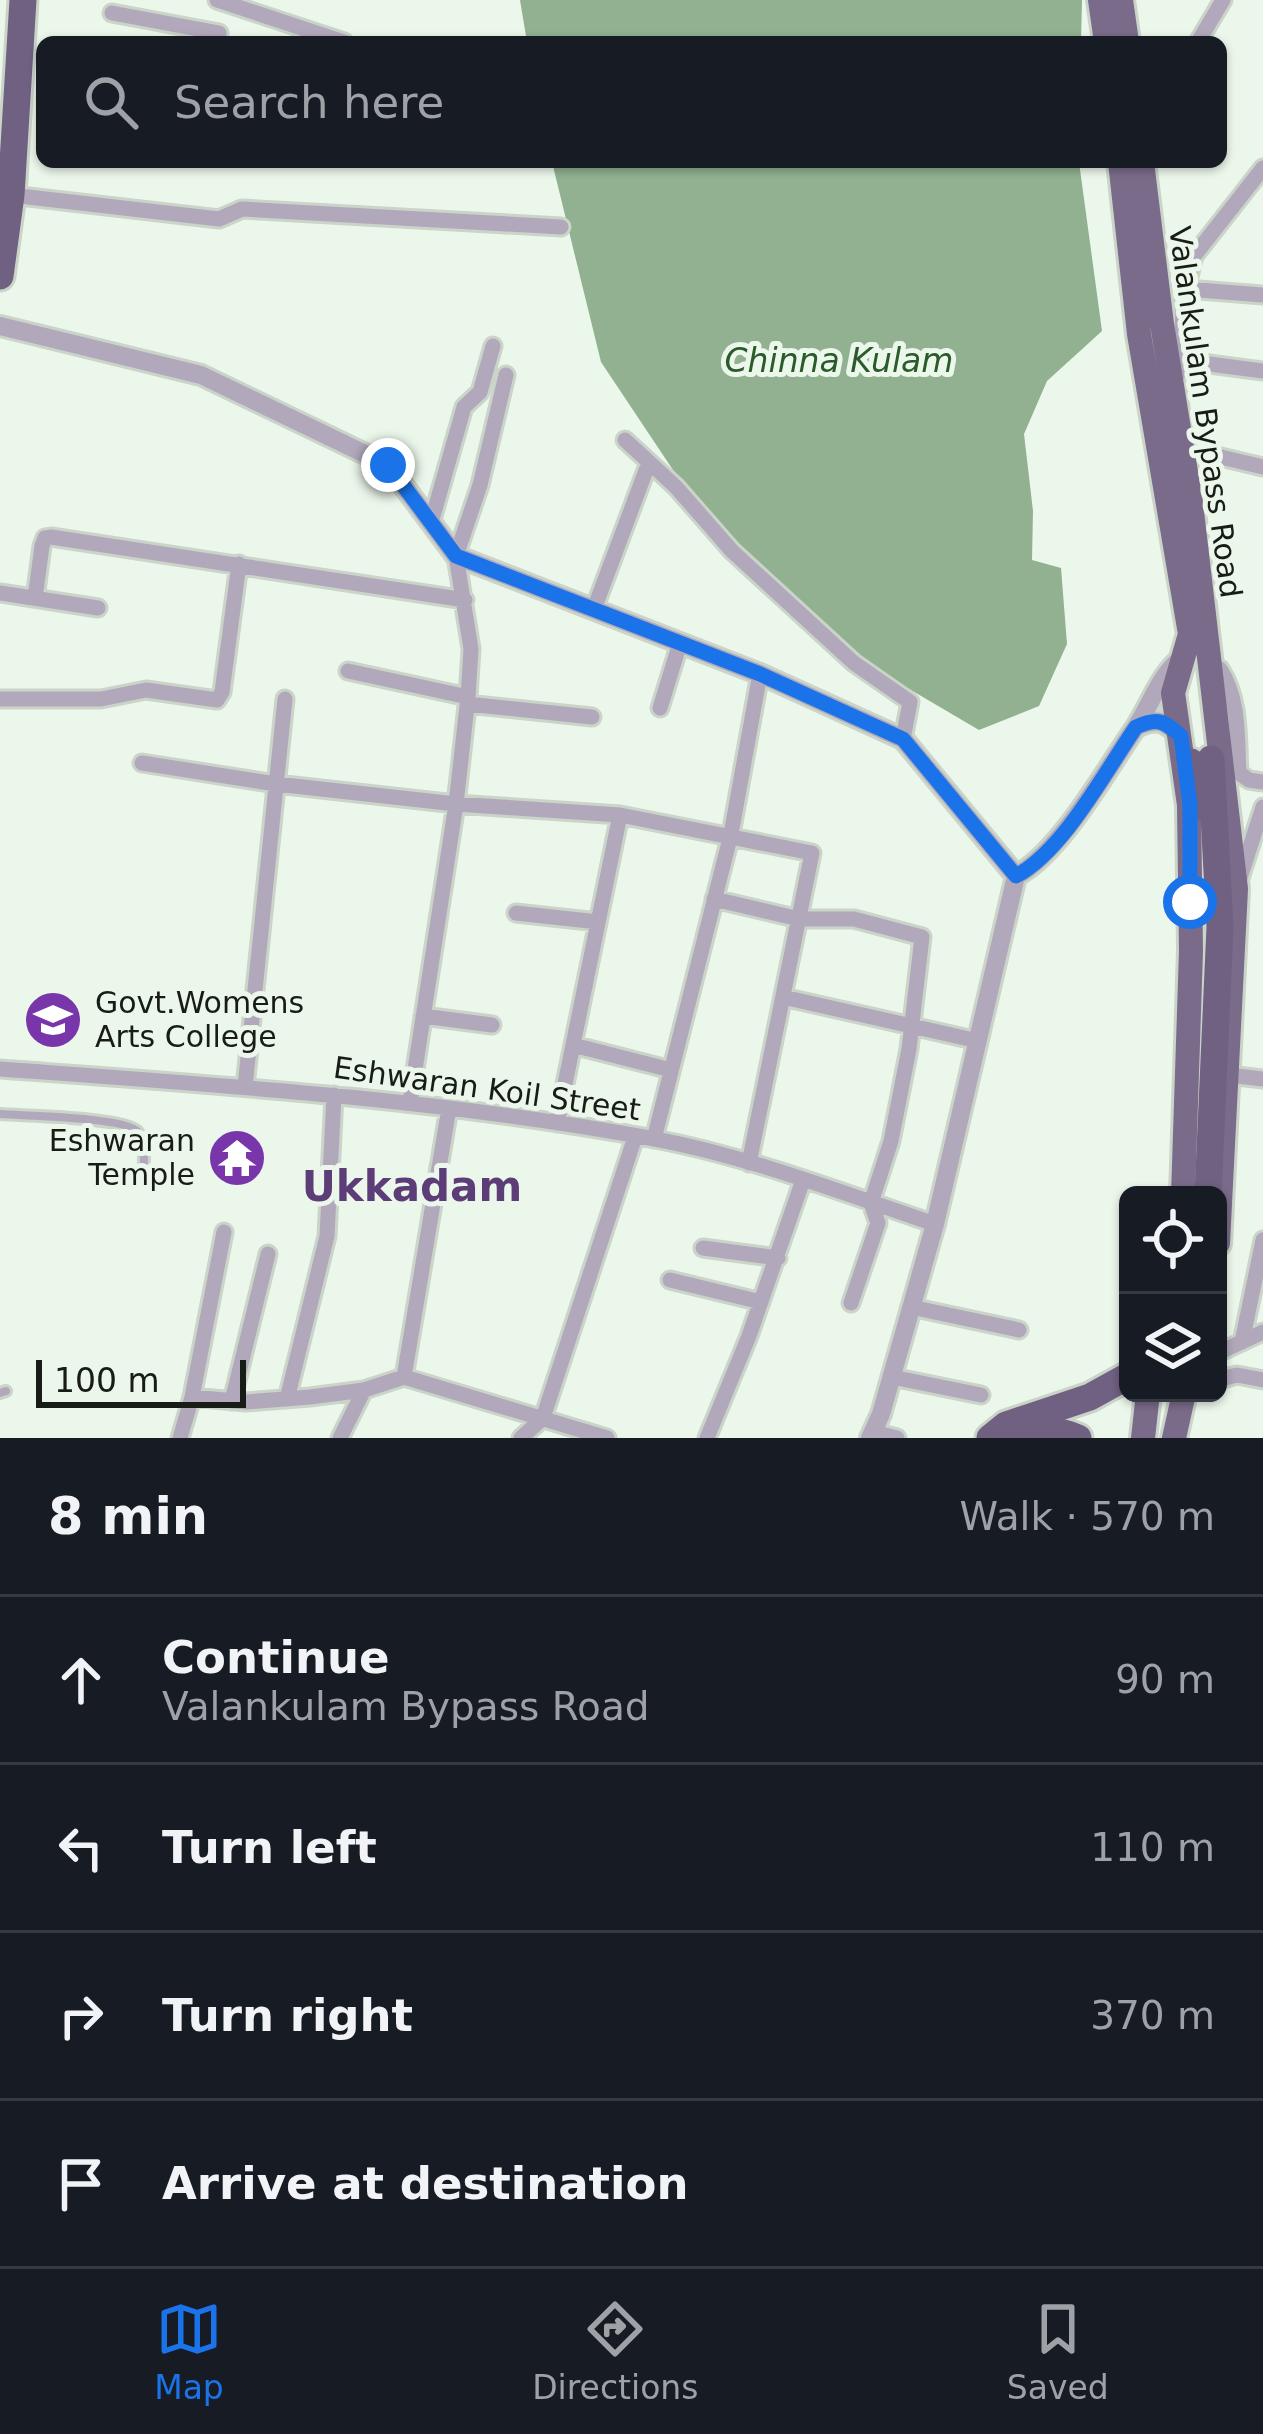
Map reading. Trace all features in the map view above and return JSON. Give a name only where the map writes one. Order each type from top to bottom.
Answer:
[{"type":"highway","points":[[0,276],[11,195],[13,42],[6,0]]},
{"type":"highway","points":[[0,149],[5,89],[23,0]]},
{"type":"highway","points":[[1195,1186],[1206,926],[1197,750]]},
{"type":"highway","points":[[1197,750],[1220,928],[1208,1186]]},
{"type":"highway","points":[[989,1438],[1006,1425],[1090,1397],[1119,1381]]},
{"type":"highway","points":[[1032,1435],[1119,1395]]},
{"type":"highway","points":[[1032,1435],[1065,1432],[1078,1438]]},
{"type":"main road","points":[[1100,0],[1105,36]]},
{"type":"main road","points":[[1121,0],[1129,36]]},
{"type":"main road","name":"Valankulam Bypass Road","points":[[1121,168],[1139,334],[1171,457]]},
{"type":"main road","name":"Valankulam Bypass Road","points":[[1143,168],[1172,392],[1171,457],[1196,655],[1183,1186]]},
{"type":"main road","name":"Valankulam Bypass Road","points":[[1196,655],[1173,694],[1197,750],[1236,889],[1222,1186]]},
{"type":"main road","points":[[1143,1438],[1147,1402]]},
{"type":"main road","points":[[1174,1438],[1182,1402]]},
{"type":"street","points":[[219,36],[216,0],[326,36]]},
{"type":"street","points":[[1130,36],[1132,0]]},
{"type":"street","points":[[1202,36],[1223,0]]},
{"type":"street","points":[[112,13],[215,36]]},
{"type":"street","points":[[1172,392],[1179,382],[1186,289],[1194,256],[1263,167]]},
{"type":"street","points":[[11,195],[219,219],[242,209],[561,227]]},
{"type":"street","points":[[1186,289],[1263,295]]},
{"type":"street","points":[[0,326],[201,375],[388,465],[456,556],[471,649],[467,700],[456,804],[410,1102]]},
{"type":"street","points":[[431,523],[464,406],[480,392],[493,346]]},
{"type":"street","points":[[1179,360],[1263,371]]},
{"type":"street","points":[[456,556],[480,485],[506,375]]},
{"type":"street","points":[[625,440],[676,487],[732,551],[854,663],[910,702],[903,739]]},
{"type":"street","points":[[1171,457],[1208,454],[1263,466]]},
{"type":"street","points":[[593,609],[649,465]]},
{"type":"street","points":[[35,598],[45,538],[71,538],[465,600]]},
{"type":"street","points":[[456,556],[760,674],[903,739],[1016,876]]},
{"type":"street","points":[[0,699],[101,698],[146,690],[217,700],[222,692],[239,564]]},
{"type":"street","points":[[0,593],[98,608]]},
{"type":"street","points":[[660,708],[680,643]]},
{"type":"street","points":[[897,1438],[871,1435],[934,1224],[1016,876],[1036,865],[1058,838],[1136,727],[1161,688],[1167,669],[1196,655],[1220,669],[1228,682],[1235,709],[1239,773],[1263,782]]},
{"type":"street","points":[[348,671],[467,700],[592,717]]},
{"type":"street","points":[[654,1139],[731,834],[760,674]]},
{"type":"street","points":[[245,1087],[285,699]]},
{"type":"street","points":[[1136,727],[1164,720],[1197,750]]},
{"type":"street","points":[[142,763],[456,804],[620,814],[812,853],[749,1163]]},
{"type":"street","points":[[1236,889],[1263,807]]},
{"type":"street","points":[[556,1123],[620,814]]},
{"type":"street","points":[[714,899],[799,919],[854,919],[922,937],[909,1049],[891,1142],[871,1203],[878,1223],[851,1303]]},
{"type":"street","points":[[516,913],[598,922]]},
{"type":"street","points":[[783,997],[978,1041]]},
{"type":"street","points":[[424,1016],[492,1025]]},
{"type":"street","points":[[573,1045],[671,1070]]},
{"type":"street","name":"Eshwaran Koil Street","points":[[0,1069],[410,1102],[654,1139],[749,1163],[934,1224]]},
{"type":"street","points":[[1229,1075],[1263,1079]]},
{"type":"street","points":[[287,1399],[327,1236],[334,1095]]},
{"type":"street","points":[[404,1378],[449,1108]]},
{"type":"street","points":[[521,1438],[548,1426],[635,1137]]},
{"type":"street","points":[[707,1438],[803,1180]]},
{"type":"street","points":[[180,1438],[224,1232]]},
{"type":"street","points":[[1242,1342],[1263,1240]]},
{"type":"street","points":[[703,1248],[777,1257]]},
{"type":"street","points":[[232,1401],[268,1255]]},
{"type":"street","points":[[670,1280],[761,1302]]},
{"type":"street","points":[[911,1307],[1019,1330]]},
{"type":"street","points":[[1227,1349],[1263,1332]]},
{"type":"street","points":[[892,1377],[980,1395]]},
{"type":"street","points":[[1227,1377],[1263,1380]]},
{"type":"street","points":[[192,1397],[287,1399],[364,1390],[404,1378],[548,1426],[607,1438]]},
{"type":"street","points":[[340,1438],[364,1390]]},
{"type":"lane","points":[[0,1114],[83,1119],[133,1128],[143,1144],[143,1179]]},
{"type":"water","points":[[520,0],[1082,0],[1081,36],[526,36]]},
{"type":"water","name":"Chinna Kulam","points":[[553,168],[1080,168],[1102,331],[1047,381],[1024,434],[1033,511],[1032,560],[1061,568],[1067,644],[1039,706],[979,730],[899,683],[791,605],[689,494],[601,362]]},
{"type":"place","name":"Govt.Womens Arts College","points":[[53,1020]]},
{"type":"place","name":"Eshwaran Temple","points":[[237,1158]]},
{"type":"district","name":"Ukkadam","points":[[412,1186]]},
{"type":"route","points":[[388,465],[456,556],[760,674],[903,739],[1016,876],[1036,865],[1058,838],[1136,727],[1164,720],[1181,736],[1190,805],[1190,902]]}]
